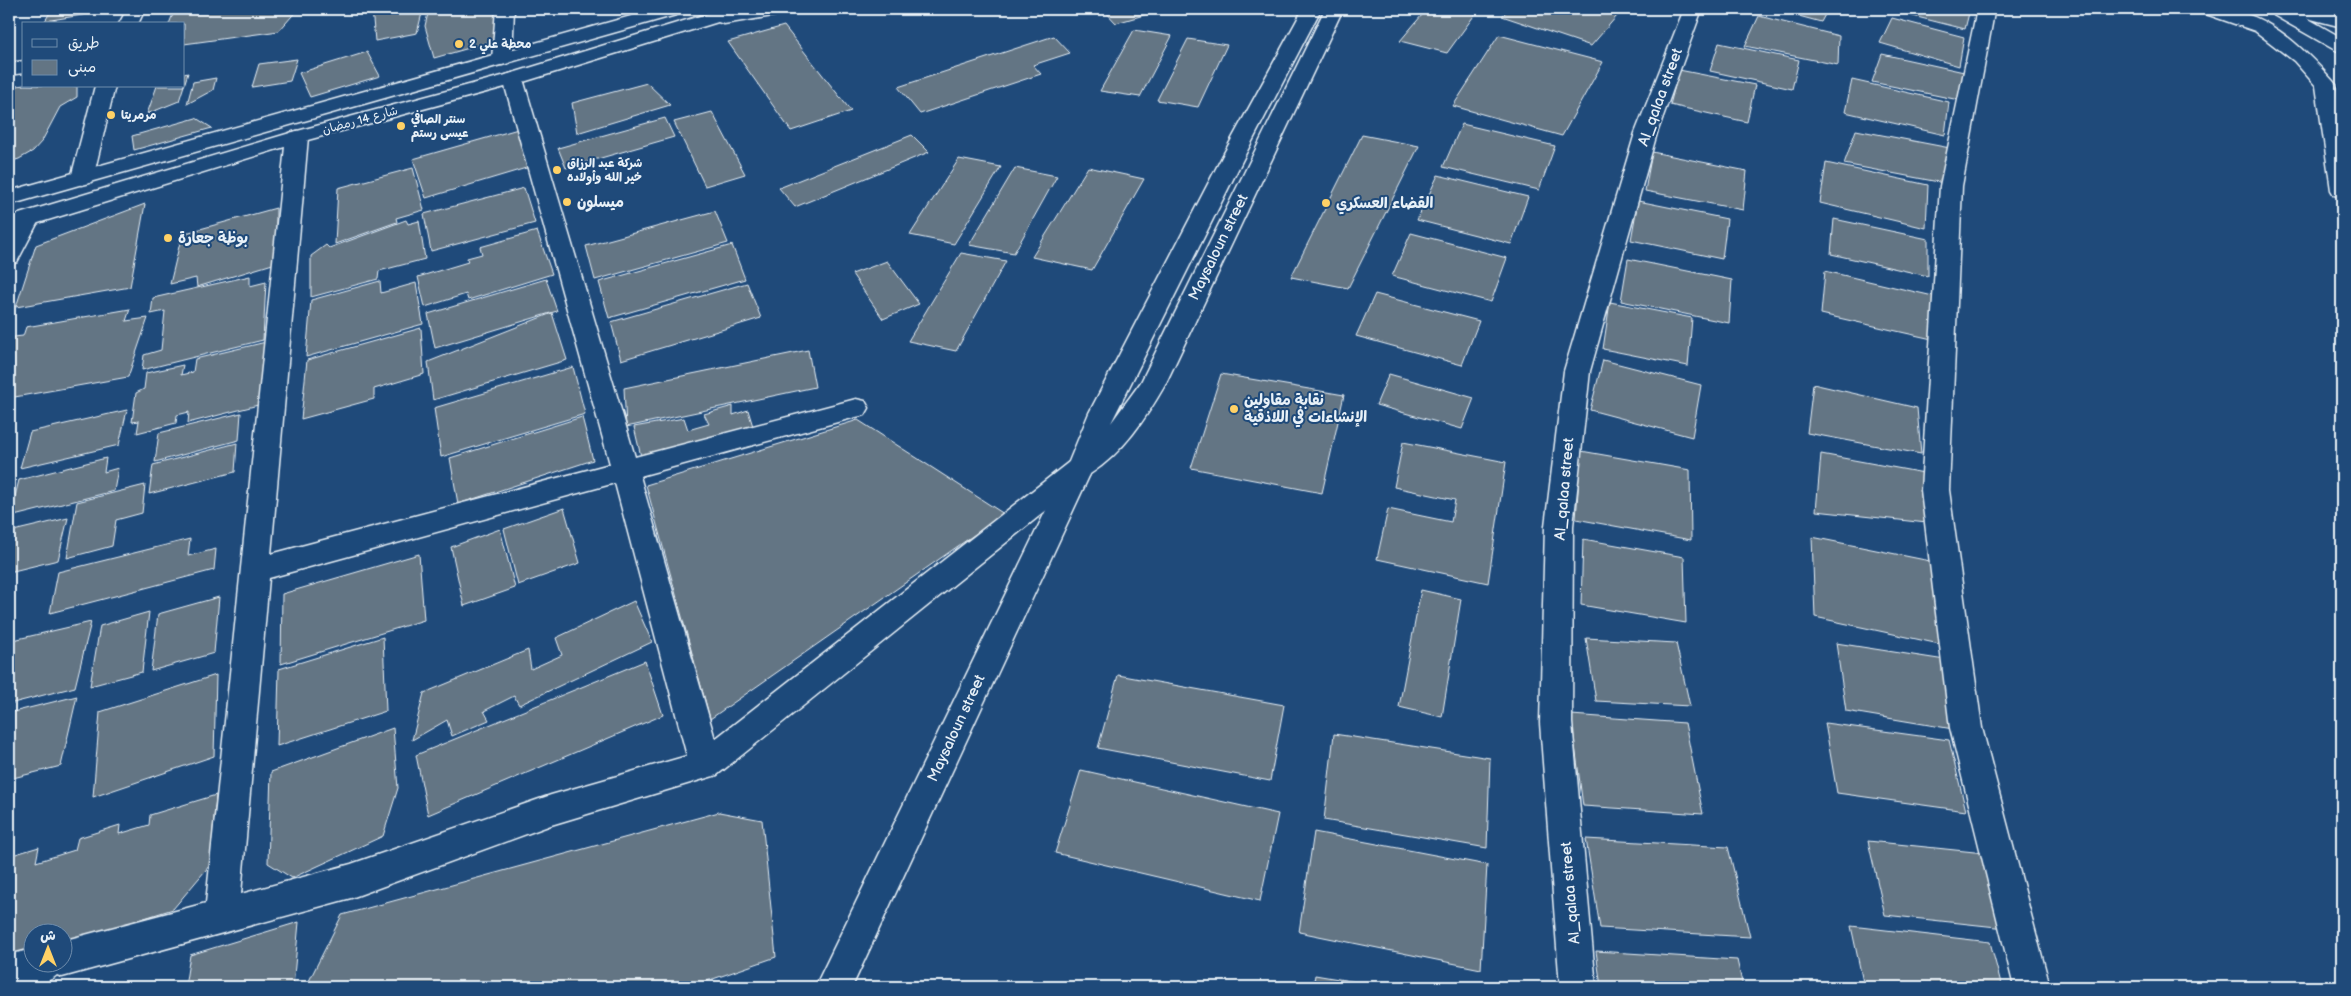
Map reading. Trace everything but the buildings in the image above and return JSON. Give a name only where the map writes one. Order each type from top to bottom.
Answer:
[{"type":"street","points":[[129,22],[136,9]]},
{"type":"street","points":[[505,9],[508,69],[625,470],[706,765]]},
{"type":"street","name":"شارع 14 رمضان","points":[[18,222],[297,137],[508,69],[676,9]]},
{"type":"street","name":"شارع 14 رمضان","points":[[9,198],[508,69],[696,23],[742,9]]},
{"type":"street","points":[[696,23],[779,9]]},
{"type":"street","name":"Maysaloun street","points":[[833,987],[1079,469],[1102,413],[1234,155],[1312,9]]},
{"type":"street","name":"Maysaloun street","points":[[1079,469],[1108,445],[1136,411],[1152,385],[1334,9]]},
{"type":"street","name":"Al_qalaa street","points":[[1578,987],[1556,723],[1559,526],[1576,371],[1646,133],[1693,9]]},
{"type":"street","points":[[1990,9],[1951,186],[1935,490],[1966,728],[2032,987]]},
{"type":"street","points":[[2210,9],[2262,27],[2302,57],[2326,85],[2342,190]]},
{"type":"street","points":[[2277,9],[2342,46]]},
{"type":"street","points":[[2291,9],[2342,21]]},
{"type":"street","points":[[9,70],[22,67]]},
{"type":"street","points":[[82,178],[104,88]]},
{"type":"street","points":[[222,916],[297,137]]},
{"type":"street","points":[[9,257],[18,222]]},
{"type":"street","points":[[255,570],[856,408]]},
{"type":"street","points":[[72,955],[351,880],[551,810],[706,765],[1079,469]]},
{"type":"street","points":[[9,973],[22,970]]},
{"type":"place","name":"محطة علي 2","points":[[459,44]]},
{"type":"place","name":"مرمريتا","points":[[111,115]]},
{"type":"place","name":"سنتر الصافي عيسى رستم","points":[[401,126]]},
{"type":"place","name":"شركة عبد الرزاق خير الله وأولاده","points":[[557,170]]},
{"type":"place","name":"ميسلون","points":[[567,202]]},
{"type":"place","name":"القضاء العسكري","points":[[1326,203]]},
{"type":"place","name":"بوظة جعارة","points":[[168,238]]},
{"type":"place","name":"نقابة مقاولين الإنشاءات في اللاذقية","points":[[1234,409]]}]
